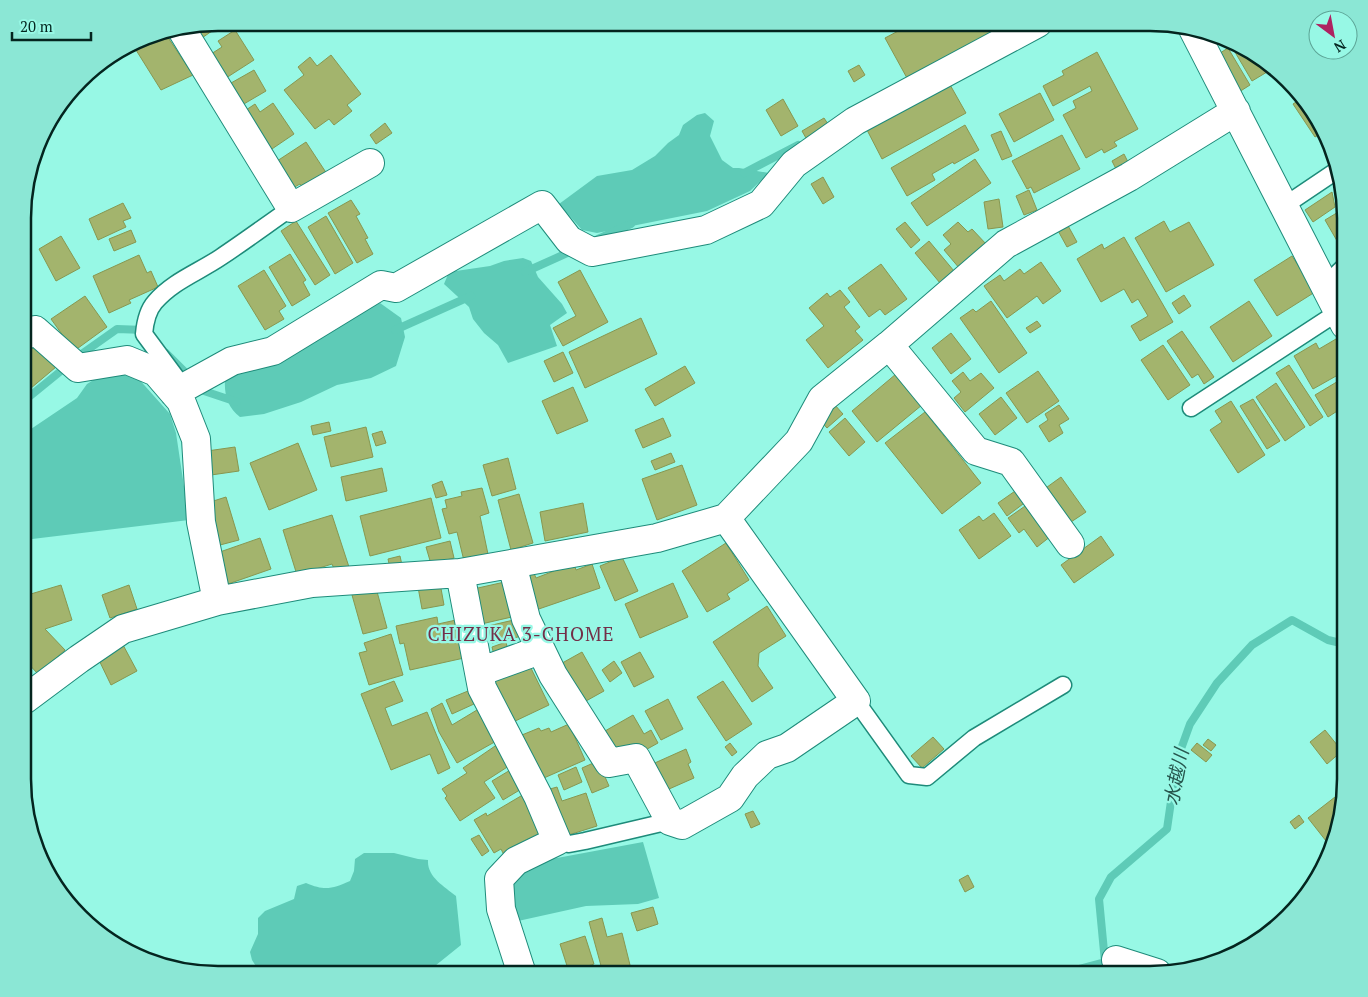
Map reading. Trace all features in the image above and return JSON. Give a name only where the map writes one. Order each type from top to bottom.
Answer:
[{"type":"street","points":[[180,391],[232,361],[273,351],[381,285],[396,288],[542,205],[569,240],[592,252],[706,230],[761,204],[794,164],[855,121],[1023,31]]},
{"type":"street","points":[[185,35],[291,208],[370,163]]},
{"type":"street","points":[[1204,40],[1236,111],[1337,308]]},
{"type":"street","points":[[31,695],[79,658],[123,629],[217,601],[312,583],[460,573],[657,538],[726,518],[798,441],[822,399],[1006,244],[1129,177],[1236,111]]},
{"type":"street","points":[[31,332],[35,330],[78,368],[127,360],[156,372],[180,391],[181,401],[196,439],[200,522],[217,601]]},
{"type":"street","points":[[888,344],[976,451],[1011,462],[1070,544]]},
{"type":"street","points":[[512,564],[526,620],[552,675],[609,763],[636,758],[670,821],[682,825],[730,798],[745,776],[768,755],[787,748],[856,702],[726,518]]},
{"type":"street","points":[[460,573],[482,688],[538,796],[557,841],[516,861],[499,879],[501,909],[519,966]]},
{"type":"street","points":[[479,672],[540,650]]},
{"type":"street","points":[[1116,960],[1135,966]]},
{"type":"lane","points":[[1284,206],[1331,174]]},
{"type":"lane","points":[[180,391],[144,334],[145,321],[153,304],[182,279],[221,257],[291,208]]},
{"type":"lane","points":[[1325,285],[1337,274]]},
{"type":"lane","points":[[1190,408],[1337,321]]},
{"type":"lane","points":[[856,702],[909,775],[927,777],[974,738],[1063,685]]},
{"type":"lane","points":[[557,841],[569,844],[670,821]]},
{"type":"shaded area","points":[[705,113],[714,121],[710,136],[722,160],[733,168],[769,173],[750,191],[707,211],[597,233],[582,230],[559,204],[597,176],[632,170],[655,156],[679,135],[683,125],[697,115]]},
{"type":"shaded area","points":[[523,258],[531,261],[538,277],[562,304],[567,313],[550,325],[557,346],[508,363],[498,345],[484,333],[473,319],[469,307],[444,284],[449,272],[490,266],[504,261]]},
{"type":"shaded area","points":[[380,303],[401,318],[405,337],[396,366],[371,378],[337,385],[301,402],[264,414],[240,417],[232,410],[226,396],[225,380],[238,371],[270,366],[337,329],[361,312]]},
{"type":"shaded area","points":[[117,374],[137,377],[170,414],[176,433],[189,520],[31,539],[31,429],[77,398],[87,384],[100,376]]},
{"type":"shaded area","points":[[643,842],[659,898],[638,904],[586,906],[518,921],[509,889],[530,863]]},
{"type":"shaded area","points":[[364,853],[394,853],[428,860],[428,866],[433,876],[456,896],[461,945],[435,966],[256,966],[250,952],[258,934],[258,918],[265,911],[294,899],[297,886],[306,883],[328,888],[350,881],[354,871],[355,859]]},
{"type":"building","points":[[236,31],[254,60],[226,78],[211,54],[222,47],[218,41]]},
{"type":"building","points":[[898,31],[995,31],[907,78],[885,38]]},
{"type":"building","points":[[211,32],[199,40],[194,33]]},
{"type":"building","points":[[169,38],[193,75],[161,90],[136,50]]},
{"type":"building","points":[[1228,49],[1250,85],[1239,92],[1217,55]]},
{"type":"building","points":[[1097,52],[1138,129],[1114,142],[1117,146],[1104,153],[1102,149],[1086,158],[1063,115],[1076,108],[1073,101],[1092,91],[1090,86],[1053,106],[1043,86],[1064,75],[1062,71]]},
{"type":"building","points":[[1235,52],[1267,72],[1252,81]]},
{"type":"building","points":[[331,55],[361,94],[347,105],[352,111],[334,125],[329,119],[315,129],[284,90],[304,75],[298,67],[310,57],[317,66]]},
{"type":"building","points":[[859,65],[865,75],[854,82],[848,71]]},
{"type":"building","points":[[254,70],[266,91],[237,108],[224,87]]},
{"type":"building","points":[[949,83],[966,113],[882,159],[866,128]]},
{"type":"building","points":[[1040,93],[1054,120],[1014,142],[999,114]]},
{"type":"building","points":[[783,99],[798,126],[781,136],[766,110]]},
{"type":"building","points":[[1296,102],[1298,104],[1317,136],[1315,137],[1293,104]]},
{"type":"building","points":[[273,103],[294,134],[266,153],[240,114],[255,104],[260,112]]},
{"type":"building","points":[[824,118],[828,124],[806,138],[802,131]]},
{"type":"building","points":[[385,123],[392,133],[376,144],[370,135]]},
{"type":"building","points":[[965,125],[979,150],[932,174],[935,180],[907,196],[891,168]]},
{"type":"building","points":[[1001,131],[1012,156],[1002,160],[991,135]]},
{"type":"building","points":[[1062,135],[1080,169],[1034,193],[1031,187],[1027,189],[1012,161]]},
{"type":"building","points":[[306,142],[327,174],[304,189],[300,184],[291,189],[274,163]]},
{"type":"building","points":[[1124,154],[1128,162],[1116,169],[1112,161]]},
{"type":"building","points":[[975,159],[991,183],[927,226],[911,203]]},
{"type":"building","points":[[823,177],[834,197],[823,204],[811,184]]},
{"type":"building","points":[[1029,190],[1037,210],[1024,215],[1016,196]]},
{"type":"building","points":[[1332,192],[1335,207],[1313,222],[1305,210]]},
{"type":"building","points":[[999,199],[1003,227],[988,229],[984,202]]},
{"type":"building","points":[[351,200],[360,214],[356,216],[368,238],[365,239],[373,254],[357,263],[328,213]]},
{"type":"building","points":[[123,203],[131,218],[123,221],[126,227],[98,240],[89,219]]},
{"type":"building","points":[[1337,213],[1337,241],[1325,220]]},
{"type":"building","points":[[326,216],[353,263],[335,274],[308,227]]},
{"type":"building","points":[[296,221],[330,275],[315,285],[281,231]]},
{"type":"building","points":[[1164,221],[1170,232],[1189,222],[1214,265],[1166,292],[1135,238]]},
{"type":"building","points":[[905,222],[920,240],[911,248],[896,229]]},
{"type":"building","points":[[958,222],[968,232],[972,229],[987,245],[960,269],[944,250],[951,244],[943,235]]},
{"type":"building","points":[[1066,222],[1077,242],[1067,247],[1056,227]]},
{"type":"building","points":[[131,230],[136,242],[114,251],[109,239]]},
{"type":"building","points":[[61,236],[80,268],[56,281],[39,249]]},
{"type":"building","points":[[1124,237],[1173,322],[1140,341],[1131,326],[1148,316],[1138,299],[1132,303],[1124,289],[1101,302],[1077,259],[1102,244],[1104,249]]},
{"type":"building","points":[[929,241],[954,271],[940,283],[915,253]]},
{"type":"building","points":[[290,254],[306,280],[303,282],[310,295],[292,306],[269,267]]},
{"type":"building","points":[[139,255],[147,273],[151,271],[158,287],[129,300],[131,303],[109,313],[93,276]]},
{"type":"building","points":[[1292,256],[1315,292],[1277,316],[1254,280]]},
{"type":"building","points":[[1041,262],[1061,291],[1043,304],[1037,296],[1007,318],[984,286],[1000,275],[1004,281],[1020,269],[1024,274]]},
{"type":"building","points":[[881,264],[907,299],[885,315],[880,309],[869,317],[848,288]]},
{"type":"building","points":[[264,270],[286,306],[279,311],[284,319],[265,330],[238,286]]},
{"type":"building","points":[[580,270],[608,322],[563,346],[553,328],[576,316],[558,282]]},
{"type":"building","points":[[840,290],[850,302],[844,307],[860,327],[855,331],[863,340],[828,368],[806,340],[824,326],[809,308],[827,293],[830,297]]},
{"type":"building","points":[[1184,295],[1191,306],[1179,314],[1172,303]]},
{"type":"building","points":[[85,296],[107,327],[74,351],[51,319]]},
{"type":"building","points":[[991,301],[1027,353],[999,373],[960,318],[973,309],[976,312]]},
{"type":"building","points":[[1249,301],[1272,336],[1233,362],[1210,327]]},
{"type":"building","points":[[641,318],[657,354],[585,388],[569,352]]},
{"type":"building","points":[[1037,321],[1041,326],[1030,333],[1026,328]]},
{"type":"building","points":[[1182,331],[1214,377],[1204,384],[1198,374],[1192,378],[1167,341]]},
{"type":"building","points":[[951,333],[971,359],[951,374],[932,348]]},
{"type":"building","points":[[1336,339],[1337,376],[1313,389],[1294,356],[1316,343],[1319,349]]},
{"type":"building","points":[[34,341],[56,367],[31,388],[31,343]]},
{"type":"building","points":[[1163,345],[1190,385],[1168,400],[1141,360]]},
{"type":"building","points":[[563,352],[573,373],[554,382],[544,361]]},
{"type":"building","points":[[1289,365],[1323,417],[1310,426],[1276,373]]},
{"type":"building","points":[[685,366],[695,383],[655,406],[645,389]]},
{"type":"building","points":[[1038,371],[1059,401],[1027,423],[1006,393]]},
{"type":"building","points":[[963,372],[970,381],[981,373],[994,388],[965,412],[954,398],[961,392],[952,381]]},
{"type":"building","points":[[896,374],[922,405],[877,442],[852,411]]},
{"type":"building","points":[[1337,382],[1337,411],[1328,417],[1315,395]]},
{"type":"building","points":[[1276,383],[1305,427],[1285,441],[1256,397]]},
{"type":"building","points":[[573,387],[588,421],[557,434],[542,401]]},
{"type":"building","points":[[1001,397],[1017,418],[995,435],[979,414]]},
{"type":"building","points":[[1253,399],[1280,441],[1267,449],[1240,406]]},
{"type":"building","points":[[1231,401],[1265,455],[1238,473],[1210,430],[1222,422],[1215,411]]},
{"type":"building","points":[[834,404],[843,414],[827,428],[818,418]]},
{"type":"building","points":[[1059,405],[1069,419],[1059,425],[1063,433],[1049,442],[1039,426],[1048,420],[1045,414]]},
{"type":"building","points":[[925,412],[981,483],[942,514],[885,443]]},
{"type":"building","points":[[663,418],[671,436],[643,448],[635,430]]},
{"type":"building","points":[[845,418],[865,442],[849,456],[829,432]]},
{"type":"building","points":[[329,422],[331,431],[313,435],[311,426]]},
{"type":"building","points":[[366,427],[373,457],[331,467],[324,437]]},
{"type":"building","points":[[382,431],[386,443],[376,446],[372,434]]},
{"type":"building","points":[[298,443],[317,490],[269,510],[250,463]]},
{"type":"building","points":[[235,447],[239,471],[211,475],[207,451]]},
{"type":"building","points":[[671,453],[675,462],[655,470],[651,461]]},
{"type":"building","points":[[508,458],[516,489],[492,496],[483,465]]},
{"type":"building","points":[[682,465],[697,505],[657,520],[642,479]]},
{"type":"building","points":[[382,468],[387,491],[346,501],[341,477]]},
{"type":"building","points":[[1061,477],[1086,512],[1068,524],[1043,490]]},
{"type":"building","points":[[442,481],[447,495],[436,498],[432,485]]},
{"type":"building","points":[[482,488],[489,513],[480,516],[489,559],[465,565],[457,532],[449,534],[442,509],[447,508],[445,500],[462,496],[461,492]]},
{"type":"building","points":[[1018,489],[1027,501],[1007,516],[998,503]]},
{"type":"building","points":[[519,494],[533,543],[511,550],[498,500]]},
{"type":"building","points":[[226,497],[239,540],[220,545],[207,503]]},
{"type":"building","points":[[431,498],[441,538],[370,556],[360,516]]},
{"type":"building","points":[[583,503],[588,532],[545,541],[540,512]]},
{"type":"building","points":[[1028,504],[1051,536],[1037,547],[1024,529],[1019,533],[1008,518]]},
{"type":"building","points":[[994,513],[1011,536],[979,559],[959,530],[979,516],[983,521]]},
{"type":"building","points":[[332,515],[349,567],[335,571],[332,564],[297,575],[283,530]]},
{"type":"building","points":[[1101,536],[1114,555],[1074,583],[1061,565]]},
{"type":"building","points":[[260,538],[271,569],[228,584],[217,553]]},
{"type":"building","points":[[450,541],[454,558],[431,564],[426,547]]},
{"type":"building","points":[[726,543],[749,580],[727,594],[730,599],[707,612],[682,571]]},
{"type":"building","points":[[400,556],[402,565],[390,568],[388,559]]},
{"type":"building","points":[[622,557],[638,591],[615,601],[600,566]]},
{"type":"building","points":[[551,561],[573,561],[576,570],[592,564],[600,588],[530,612],[517,571],[531,566],[536,578],[554,571]]},
{"type":"building","points":[[509,581],[516,616],[477,625],[469,590]]},
{"type":"building","points":[[440,583],[444,605],[422,609],[418,587]]},
{"type":"building","points":[[673,583],[688,617],[640,638],[625,604]]},
{"type":"building","points":[[61,585],[72,620],[45,629],[65,650],[38,674],[31,666],[31,594]]},
{"type":"building","points":[[129,585],[137,609],[110,618],[102,595]]},
{"type":"building","points":[[376,588],[387,628],[363,634],[352,595]]},
{"type":"building","points":[[767,606],[786,636],[759,653],[758,666],[773,688],[752,702],[713,642]]},
{"type":"building","points":[[437,617],[438,624],[456,620],[464,658],[410,670],[404,643],[400,644],[396,626]]},
{"type":"building","points":[[518,619],[522,636],[492,643],[488,626]]},
{"type":"building","points":[[391,634],[403,675],[369,685],[359,653],[367,651],[364,643]]},
{"type":"building","points":[[506,642],[508,651],[494,655],[492,647]]},
{"type":"building","points":[[122,643],[137,671],[111,685],[97,656]]},
{"type":"building","points":[[582,652],[604,691],[577,706],[555,667]]},
{"type":"building","points":[[640,652],[654,677],[634,687],[621,662]]},
{"type":"building","points":[[614,661],[622,673],[610,682],[602,670]]},
{"type":"building","points":[[528,662],[549,705],[511,723],[491,680]]},
{"type":"building","points":[[394,681],[403,701],[385,708],[392,726],[427,712],[450,768],[438,774],[430,754],[391,770],[361,694]]},
{"type":"building","points":[[723,681],[752,724],[726,741],[697,697]]},
{"type":"building","points":[[468,691],[474,704],[452,714],[446,700]]},
{"type":"building","points":[[668,699],[683,729],[661,740],[645,711]]},
{"type":"building","points":[[442,703],[452,725],[482,707],[500,739],[457,763],[439,732],[431,709]]},
{"type":"building","points":[[633,715],[644,734],[651,730],[658,743],[640,753],[635,744],[615,755],[605,731]]},
{"type":"building","points":[[569,724],[585,760],[537,781],[517,737],[539,728],[541,731],[549,728],[551,732]]},
{"type":"building","points":[[1325,730],[1337,745],[1337,755],[1327,764],[1310,742]]},
{"type":"building","points":[[933,737],[944,749],[922,768],[911,756]]},
{"type":"building","points":[[1208,739],[1216,745],[1211,751],[1203,745]]},
{"type":"building","points":[[730,743],[737,752],[732,756],[725,747]]},
{"type":"building","points":[[1197,743],[1212,755],[1206,762],[1191,750]]},
{"type":"building","points":[[498,744],[512,764],[484,782],[495,798],[460,821],[445,798],[447,796],[442,789],[467,773],[463,768]]},
{"type":"building","points":[[686,749],[691,762],[688,764],[694,778],[660,793],[648,766]]},
{"type":"building","points":[[598,761],[609,786],[592,793],[582,768]]},
{"type":"building","points":[[576,767],[582,782],[564,790],[558,775]]},
{"type":"building","points":[[512,769],[523,788],[503,800],[492,781]]},
{"type":"building","points":[[557,787],[562,801],[586,793],[597,826],[559,838],[543,791]]},
{"type":"building","points":[[526,793],[547,829],[504,855],[501,849],[494,853],[474,820],[486,813],[487,816]]},
{"type":"building","points":[[1336,797],[1326,841],[1308,818]]},
{"type":"building","points":[[753,811],[760,824],[751,828],[745,814]]},
{"type":"building","points":[[1299,815],[1304,822],[1295,829],[1290,822]]},
{"type":"building","points":[[479,835],[489,851],[482,856],[471,839]]},
{"type":"building","points":[[968,875],[974,887],[965,892],[959,880]]},
{"type":"building","points":[[653,907],[658,924],[637,931],[631,913]]},
{"type":"building","points":[[602,918],[607,937],[622,933],[630,965],[601,966],[589,922]]},
{"type":"building","points":[[585,936],[594,964],[588,966],[567,966],[560,944]]},
{"type":"waterway","points":[[744,173],[798,145]]},
{"type":"waterway","points":[[598,239],[631,224]]},
{"type":"waterway","points":[[525,272],[574,250]]},
{"type":"waterway","points":[[395,330],[471,296]]},
{"type":"waterway","points":[[76,358],[117,329],[144,330]]},
{"type":"waterway","points":[[166,353],[204,391],[237,402]]},
{"type":"waterway","points":[[31,395],[67,366]]},
{"type":"waterway","name":"水越川","points":[[1090,966],[1105,962],[1099,899],[1111,877],[1167,829],[1177,760],[1190,724],[1217,683],[1252,645],[1292,620],[1328,640],[1337,642]]},
{"type":"district","name":"CHIZUKA 3-CHOME","points":[[521,634]]}]
